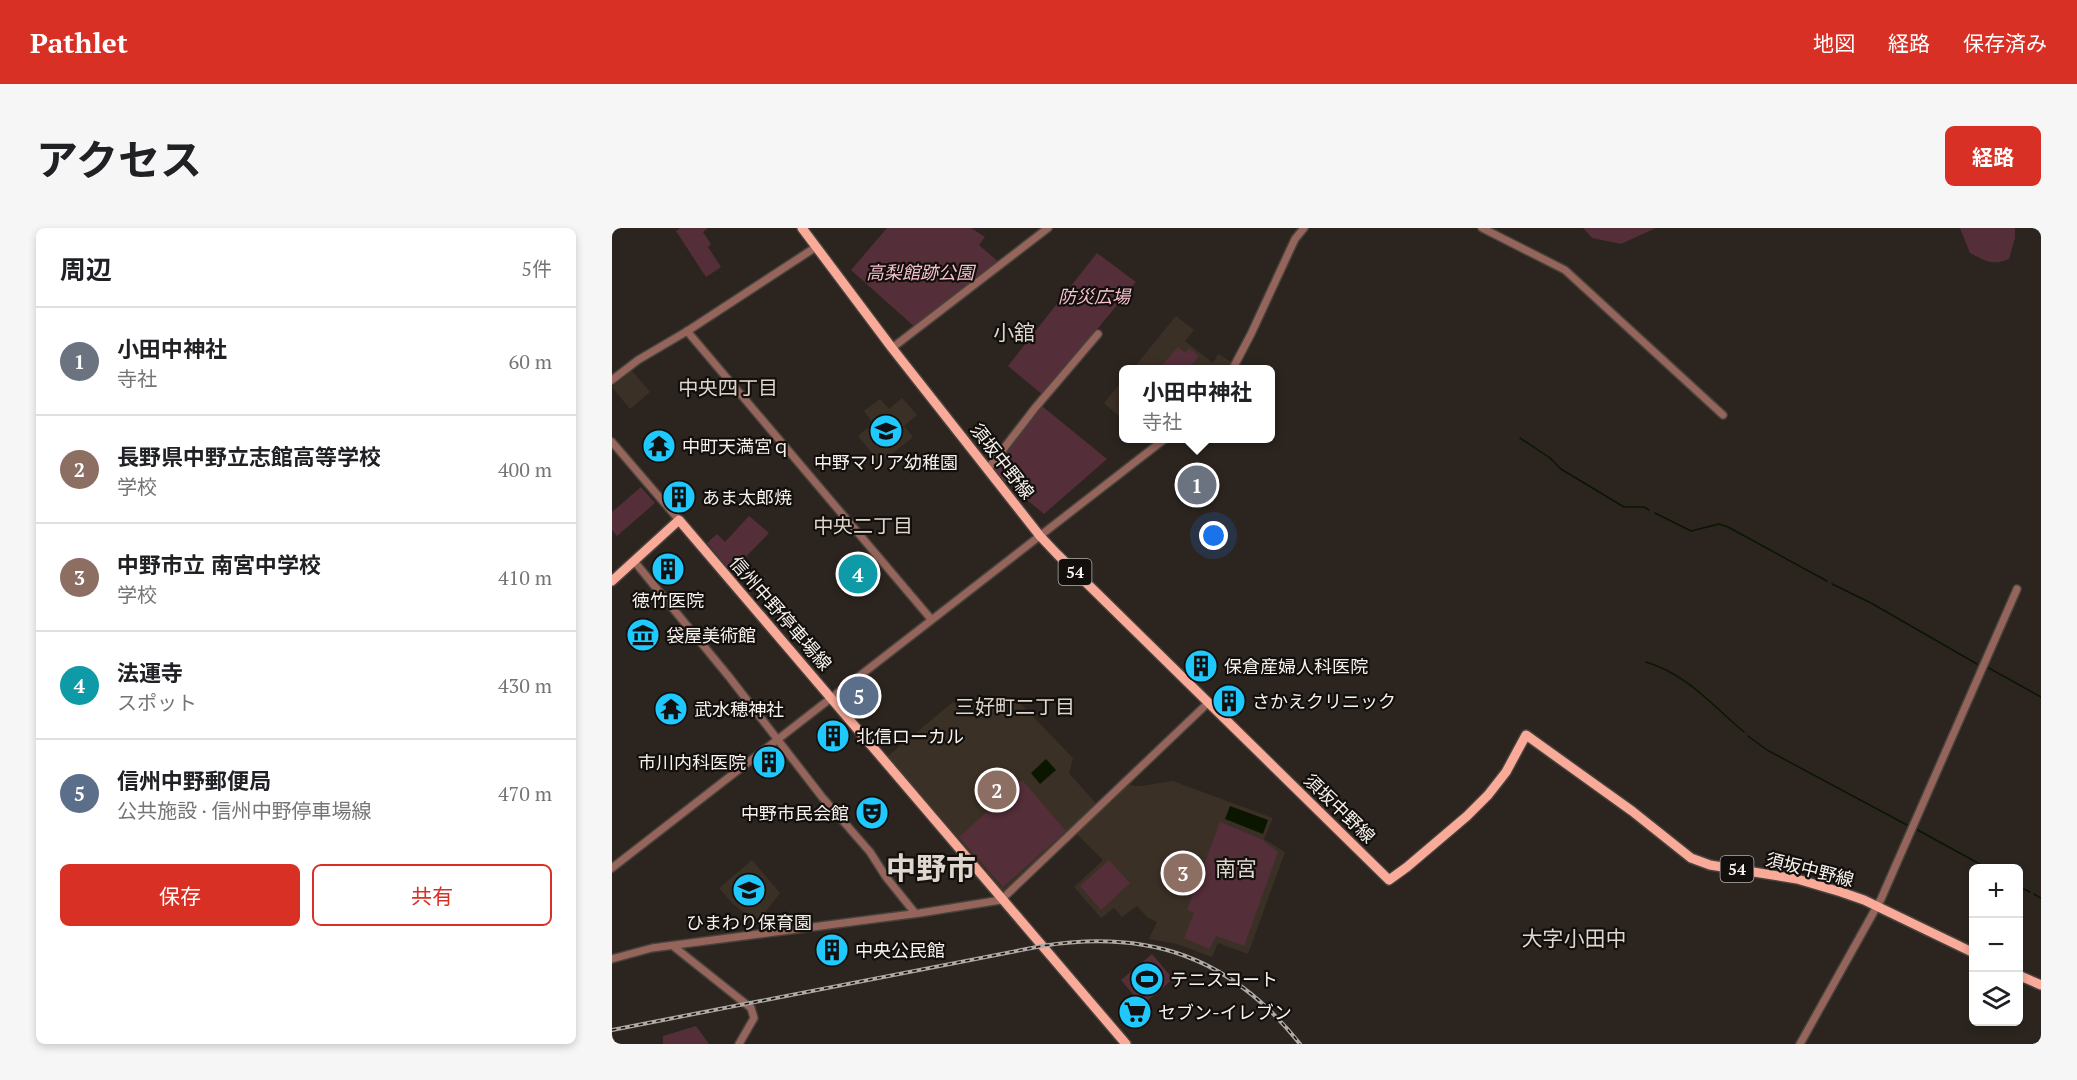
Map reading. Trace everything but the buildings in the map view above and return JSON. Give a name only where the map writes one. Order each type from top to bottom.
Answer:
[{"type":"main road","name":"須坂中野線","points":[[802,228],[892,348],[1040,536],[1389,880],[1441,838],[1488,795],[1506,772],[1526,735],[1632,810],[1691,858],[1710,865],[1767,873],[1812,883],[1850,895],[1969,951]]},
{"type":"main road","points":[[612,581],[679,520]]},
{"type":"main road","name":"信州中野停車場線","points":[[679,520],[1126,1044]]},
{"type":"main road","points":[[2023,977],[2041,986]]},
{"type":"street","points":[[892,348],[1048,228]]},
{"type":"street","points":[[1234,365],[1295,239],[1304,228]]},
{"type":"street","points":[[1482,228],[1565,270],[1723,415]]},
{"type":"street","points":[[612,380],[638,360],[816,247]]},
{"type":"street","points":[[687,331],[931,619]]},
{"type":"street","points":[[988,469],[1035,408],[1098,334]]},
{"type":"street","points":[[612,442],[679,520]]},
{"type":"street","points":[[612,868],[1160,443]]},
{"type":"street","points":[[634,561],[710,653],[822,797],[870,852],[886,877],[915,913]]},
{"type":"street","points":[[1800,1044],[1876,906],[1913,828],[2017,589]]},
{"type":"street","points":[[612,959],[652,948],[971,906],[1001,900],[1209,702]]},
{"type":"street","points":[[673,946],[751,1008],[754,1018],[739,1044]]},
{"type":"shaded area","points":[[1176,316],[1194,330],[1185,341],[1213,363],[1218,354],[1235,364],[1234,365],[1136,365]]},
{"type":"shaded area","points":[[632,371],[650,392],[630,409],[612,387]]},
{"type":"shaded area","points":[[1119,385],[1119,416],[1104,403]]},
{"type":"shaded area","name":"中野マリア幼稚園","points":[[902,398],[917,415],[904,426],[913,437],[880,463],[858,436],[873,423],[864,411],[880,399],[889,409]]},
{"type":"shaded area","points":[[1017,700],[1073,758],[1069,773],[1099,807],[1126,783],[1141,786],[1173,781],[1273,818],[1264,839],[1285,852],[1248,954],[1218,943],[1212,957],[1177,944],[1149,939],[1157,922],[1147,917],[1137,906],[1122,917],[1114,908],[1101,918],[1074,887],[1103,860],[1075,832],[1001,900],[883,760],[953,702],[966,715],[979,709]]},
{"type":"shaded area","points":[[1046,759],[1056,770],[1040,784],[1031,773]]},
{"type":"shaded area","points":[[1230,806],[1268,820],[1263,834],[1225,819]]},
{"type":"shaded area","name":"ひまわり保育園","points":[[752,860],[780,893],[757,923],[733,904],[719,888]]},
{"type":"green space","points":[[680,228],[708,228],[703,232],[711,244],[708,247],[721,267],[706,277],[676,231]]},
{"type":"green space","name":"高梨館跡公園","points":[[887,228],[971,228],[985,237],[979,245],[1002,265],[917,329],[851,270]]},
{"type":"green space","points":[[1583,228],[1656,228],[1621,244],[1592,238]]},
{"type":"green space","points":[[1960,228],[2015,228],[2015,238],[2009,259],[1989,262],[1970,253]]},
{"type":"green space","name":"防災広場","points":[[1097,253],[1136,282],[1043,395],[1008,366]]},
{"type":"green space","points":[[1178,347],[1185,353],[1189,348],[1199,356],[1191,365],[1162,365]]},
{"type":"green space","points":[[1042,406],[1107,459],[1044,514],[990,469]]},
{"type":"green space","points":[[641,487],[655,503],[617,536],[612,530],[612,512]]},
{"type":"green space","points":[[749,516],[769,533],[731,572],[707,543],[717,534],[725,542]]},
{"type":"green space","points":[[1022,780],[1066,831],[1003,887],[959,837]]},
{"type":"green space","points":[[1220,822],[1261,839],[1278,852],[1244,946],[1216,936],[1209,949],[1184,938],[1194,913],[1187,910]]},
{"type":"green space","points":[[1109,860],[1130,883],[1101,910],[1080,886]]},
{"type":"green space","name":"テニスコート","points":[[1152,954],[1173,979],[1142,1005],[1121,980]]},
{"type":"green space","points":[[696,1026],[709,1044],[663,1044],[663,1036]]},
{"type":"waterway","points":[[1520,438],[1550,458],[1561,469],[1624,507],[1644,507],[1649,510]]},
{"type":"waterway","points":[[1655,513],[1691,531],[1719,524],[1728,527],[1827,581]]},
{"type":"waterway","points":[[1832,584],[1871,603],[1977,664]]},
{"type":"waterway","points":[[1646,662],[1687,682],[1744,732]]},
{"type":"waterway","points":[[1987,667],[2041,697]]},
{"type":"waterway","points":[[1748,736],[1767,750],[1907,825]]},
{"type":"waterway","points":[[1914,828],[1980,864]]},
{"type":"waterway","points":[[2023,888],[2030,892]]},
{"type":"waterway","points":[[2034,894],[2041,898]]},
{"type":"railway","points":[[612,1030],[1042,946],[1081,942],[1118,942],[1152,947],[1185,956],[1216,970],[1246,990],[1273,1014],[1300,1044]]},
{"type":"place","name":"中野マリア幼稚園","points":[[886,431]]},
{"type":"place","name":"中町天満宮ｑ","points":[[659,446]]},
{"type":"place","name":"小田中神社","points":[[1197,485]]},
{"type":"place","name":"あま太郎焼","points":[[679,497]]},
{"type":"place","name":"徳竹医院","points":[[668,569]]},
{"type":"place","name":"法運寺","points":[[858,574]]},
{"type":"place","name":"袋屋美術館","points":[[643,635]]},
{"type":"place","name":"保倉産婦人科医院","points":[[1201,666]]},
{"type":"place","name":"信州中野郵便局","points":[[859,696]]},
{"type":"place","name":"さかえクリニック","points":[[1229,701]]},
{"type":"place","name":"武水穂神社","points":[[671,709]]},
{"type":"place","name":"北信ローカル","points":[[833,736]]},
{"type":"place","name":"市川内科医院","points":[[769,762]]},
{"type":"place","name":"長野県中野立志館高等学校","points":[[997,790]]},
{"type":"place","name":"中野市民会館","points":[[872,813]]},
{"type":"place","name":"中野市立 南宮中学校","points":[[1183,873]]},
{"type":"place","name":"ひまわり保育園","points":[[749,890]]},
{"type":"place","name":"中央公民館","points":[[832,950]]},
{"type":"place","name":"テニスコート","points":[[1147,979]]},
{"type":"place","name":"セブン-イレブン","points":[[1135,1012]]},
{"type":"district","name":"小舘","points":[[1014,332]]},
{"type":"district","name":"中央四丁目","points":[[728,387]]},
{"type":"district","name":"中央二丁目","points":[[863,525]]},
{"type":"district","name":"三好町二丁目","points":[[1015,706]]},
{"type":"district","name":"中野市","points":[[931,868]]},
{"type":"district","name":"南宮","points":[[1236,868]]},
{"type":"district","name":"大字小田中","points":[[1574,938]]}]
